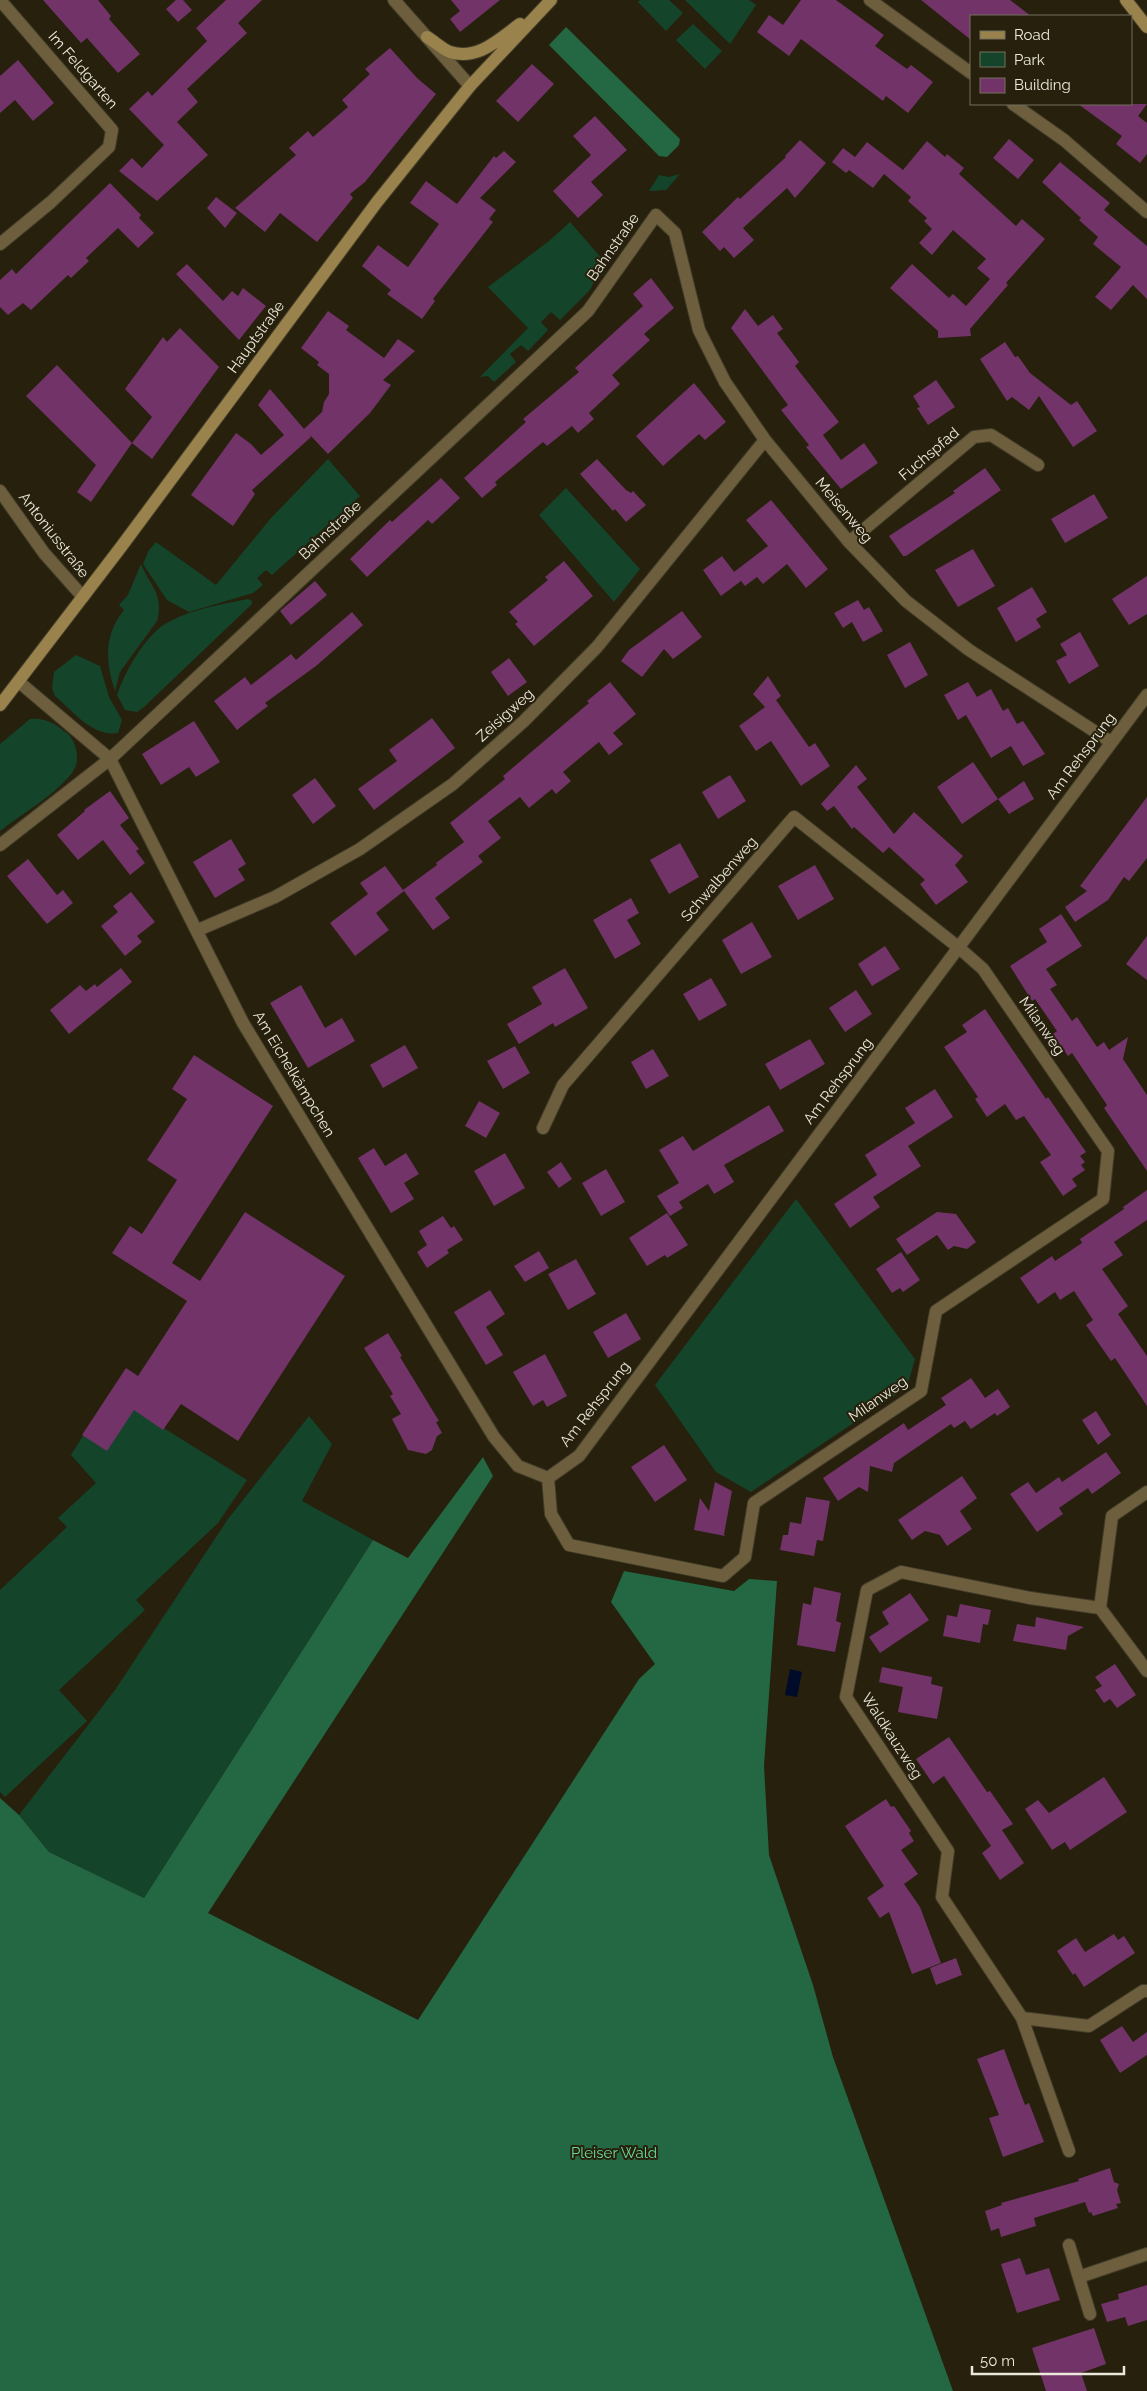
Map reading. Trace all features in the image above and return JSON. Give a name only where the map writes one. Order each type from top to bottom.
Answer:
[{"type":"main road","points":[[1126,0],[1147,28]]},
{"type":"main road","points":[[427,37],[449,52],[468,55],[485,49],[548,3]]},
{"type":"main road","name":"Hauptstraße","points":[[0,705],[83,597],[377,202],[470,86],[548,3]]},
{"type":"street","name":"Im Feldgarten","points":[[0,0],[112,130],[109,147],[51,202],[0,244]]},
{"type":"street","points":[[394,0],[470,86]]},
{"type":"street","points":[[870,0],[970,72]]},
{"type":"street","points":[[1015,105],[1064,140],[1147,212]]},
{"type":"street","name":"Meisenweg","points":[[656,215],[676,233],[699,330],[725,382],[764,440],[849,542],[906,601],[969,650],[1111,742]]},
{"type":"street","name":"Bahnstraße","points":[[0,845],[110,758],[588,311],[656,215]]},
{"type":"street","name":"Fuchspfad","points":[[849,542],[974,437],[991,435],[1038,465]]},
{"type":"street","name":"Zeisigweg","points":[[198,930],[275,897],[343,858],[417,811],[453,784],[531,714],[598,647],[764,440]]},
{"type":"street","name":"Antoniusstraße","points":[[0,492],[44,553],[83,597]]},
{"type":"street","name":"Am Eichelkämpchen","points":[[19,682],[110,758],[243,1023],[494,1437],[518,1466],[548,1478]]},
{"type":"street","name":"Am Rehsprung","points":[[548,1478],[579,1456],[1147,694]]},
{"type":"street","name":"Schwalbenweg","points":[[543,1128],[563,1085],[794,817],[958,947]]},
{"type":"street","name":"Milanweg","points":[[548,1478],[552,1514],[569,1545],[723,1576],[745,1557],[754,1503],[921,1391],[936,1311],[1103,1199],[1108,1151],[983,969],[958,947]]},
{"type":"street","points":[[1147,1492],[1112,1516],[1100,1608],[1147,1671]]},
{"type":"street","name":"Waldkauzweg","points":[[1070,2151],[1022,2018],[942,1897],[948,1851],[846,1697],[866,1590],[901,1572],[1030,1598],[1100,1608]]},
{"type":"street","points":[[1022,2018],[1088,2026],[1143,1991],[1147,1991]]},
{"type":"street","points":[[1069,2245],[1090,2314]]},
{"type":"street","points":[[1079,2277],[1147,2254]]},
{"type":"green space","points":[[640,0],[669,0],[683,13],[666,31],[638,2]]},
{"type":"green space","points":[[685,0],[749,0],[756,5],[730,44]]},
{"type":"green space","points":[[693,24],[722,51],[705,69],[676,40]]},
{"type":"green space","points":[[566,27],[680,139],[679,145],[667,157],[659,156],[549,45]]},
{"type":"green space","points":[[680,174],[666,190],[649,191],[659,175],[669,177]]},
{"type":"green space","points":[[570,222],[604,261],[590,290],[560,320],[551,312],[541,322],[548,330],[528,351],[521,345],[510,354],[516,362],[494,382],[488,376],[480,377],[528,328],[488,287],[549,241]]},
{"type":"green space","points":[[328,459],[360,496],[272,575],[266,570],[257,578],[263,585],[253,593],[189,612],[167,600],[143,564],[149,550],[156,542],[216,585],[271,518]]},
{"type":"green space","points":[[566,488],[640,569],[614,602],[539,515]]},
{"type":"green space","points":[[141,564],[158,597],[159,612],[157,621],[120,672],[115,691],[108,659],[110,639],[117,619],[124,610],[119,605],[128,595]]},
{"type":"green space","points":[[248,599],[252,601],[252,604],[144,707],[137,712],[125,710],[117,695],[120,686],[139,652],[157,630],[176,618],[213,606]]},
{"type":"green space","points":[[76,655],[100,666],[109,697],[122,720],[118,733],[100,731],[91,727],[55,696],[52,688],[54,672]]},
{"type":"green space","points":[[30,719],[41,719],[50,722],[68,734],[76,747],[75,769],[65,781],[38,804],[0,831],[0,744]]},
{"type":"green space","points":[[796,1199],[915,1359],[907,1387],[751,1492],[716,1472],[655,1385]]},
{"type":"green space","points":[[109,1394],[247,1480],[218,1523],[136,1600],[145,1610],[59,1690],[87,1721],[5,1797],[0,1792],[0,1590],[67,1527],[58,1518],[96,1483],[71,1455]]},
{"type":"green space","points":[[309,1416],[332,1444],[302,1501],[373,1540],[144,1898],[49,1852],[19,1815],[115,1690],[228,1519]]},
{"type":"green space","name":"Pleiser Wald","points":[[483,1457],[493,1476],[208,1913],[418,2020],[639,1679],[655,1664],[611,1602],[624,1571],[734,1591],[749,1579],[777,1581],[764,1766],[769,1855],[813,1985],[833,2057],[953,2391],[0,2391],[0,1798],[19,1815],[49,1852],[144,1898],[373,1540],[408,1558]]},
{"type":"water","points":[[790,1669],[802,1672],[797,1697],[785,1695]]},
{"type":"building","points":[[43,0],[98,0],[111,16],[109,19],[140,54],[118,73],[87,38],[81,43]]},
{"type":"building","points":[[176,0],[183,0],[192,10],[178,22],[166,9]]},
{"type":"building","points":[[226,0],[262,0],[238,23],[247,33],[187,89],[198,102],[177,122],[208,155],[157,201],[119,171],[132,158],[142,168],[164,145],[129,109],[148,91],[152,96],[207,41],[196,28]]},
{"type":"building","points":[[451,0],[500,0],[460,32],[450,19],[460,11]]},
{"type":"building","points":[[801,0],[836,0],[884,35],[875,46],[907,69],[911,65],[933,82],[908,113],[886,96],[883,101],[801,39],[789,56],[757,32],[769,15],[783,25]]},
{"type":"building","points":[[921,0],[1010,0],[1030,15],[970,15],[970,39]]},
{"type":"building","points":[[390,48],[417,78],[436,94],[365,182],[350,194],[353,198],[317,242],[280,213],[265,232],[235,208],[296,155],[289,148],[308,131],[313,137],[348,107],[342,100],[370,74],[365,69]]},
{"type":"building","points":[[18,60],[54,103],[33,121],[15,100],[0,113],[0,76]]},
{"type":"building","points":[[532,64],[554,84],[518,122],[496,101]]},
{"type":"building","points":[[1147,104],[1138,116],[1147,123],[1147,154],[1140,163],[1116,144],[1122,136],[1079,105]]},
{"type":"building","points":[[595,116],[627,150],[591,182],[603,195],[578,218],[553,191],[591,155],[573,136]]},
{"type":"building","points":[[1009,139],[1034,160],[1018,179],[993,158]]},
{"type":"building","points":[[800,140],[826,163],[795,198],[787,188],[743,228],[754,240],[734,258],[724,247],[720,251],[702,232],[738,197],[740,199],[786,157]]},
{"type":"building","points":[[927,141],[945,157],[947,154],[964,168],[959,174],[1016,226],[1022,219],[1045,239],[1006,283],[1008,285],[970,329],[971,336],[938,338],[938,331],[890,288],[912,264],[949,298],[953,294],[966,306],[990,279],[977,268],[986,259],[953,230],[932,255],[919,243],[932,229],[924,221],[927,218],[908,201],[911,197],[884,174],[873,188],[849,170],[846,173],[832,162],[843,148],[855,157],[867,142],[903,170]]},
{"type":"building","points":[[504,151],[516,162],[480,198],[496,210],[489,219],[493,222],[433,299],[435,301],[422,319],[387,294],[391,290],[362,266],[378,245],[408,267],[439,224],[410,203],[426,181],[457,204],[494,156],[496,158]]},
{"type":"building","points":[[1060,162],[1110,203],[1104,210],[1147,246],[1147,299],[1133,285],[1111,310],[1095,297],[1121,267],[1093,244],[1098,237],[1079,220],[1081,218],[1042,182]]},
{"type":"building","points":[[110,183],[141,215],[139,218],[154,233],[138,248],[118,228],[86,258],[89,261],[71,278],[68,275],[31,310],[23,303],[8,315],[0,307],[0,280],[12,269],[16,274]]},
{"type":"building","points":[[216,197],[237,213],[225,228],[207,208]]},
{"type":"building","points":[[187,264],[223,301],[232,291],[238,296],[243,288],[266,306],[239,340],[176,274]]},
{"type":"building","points":[[651,278],[674,308],[644,334],[650,340],[612,375],[620,384],[589,413],[594,419],[578,433],[572,426],[547,446],[543,442],[495,482],[497,485],[482,498],[464,478],[526,422],[523,419],[579,372],[575,368],[643,306],[633,294]]},
{"type":"building","points":[[745,309],[758,326],[773,315],[783,329],[777,333],[799,362],[795,366],[839,422],[823,435],[841,460],[864,443],[878,463],[841,489],[806,447],[809,445],[781,410],[788,405],[731,328]]},
{"type":"building","points":[[328,311],[349,326],[346,330],[384,358],[398,339],[415,351],[383,380],[391,385],[370,413],[328,454],[309,434],[311,437],[252,490],[255,494],[233,526],[191,495],[236,433],[251,444],[261,455],[284,435],[258,405],[270,389],[304,429],[322,412],[324,402],[329,394],[329,374],[317,365],[319,362],[301,348]]},
{"type":"building","points":[[180,328],[219,367],[152,459],[132,443],[152,417],[125,389],[163,337],[167,342]]},
{"type":"building","points":[[1005,342],[1015,357],[1018,356],[1030,373],[1071,405],[1077,401],[1097,431],[1073,447],[1039,396],[1029,410],[1012,397],[1007,401],[980,359]]},
{"type":"building","points":[[57,365],[132,443],[91,502],[77,492],[96,465],[26,396]]},
{"type":"building","points":[[936,380],[955,407],[928,425],[917,408],[920,407],[913,396]]},
{"type":"building","points":[[694,383],[726,422],[705,440],[699,434],[663,466],[636,436]]},
{"type":"building","points":[[597,459],[626,490],[631,493],[633,491],[646,505],[626,522],[615,509],[613,511],[580,474]]},
{"type":"building","points":[[985,468],[1001,490],[906,556],[903,556],[889,536],[955,493],[953,491]]},
{"type":"building","points":[[441,478],[460,498],[432,524],[428,520],[367,577],[350,559],[390,520],[392,522]]},
{"type":"building","points":[[1094,494],[1108,518],[1065,543],[1051,519]]},
{"type":"building","points":[[771,500],[828,569],[806,588],[787,564],[763,584],[757,577],[745,586],[734,572],[768,546],[746,520]]},
{"type":"building","points":[[973,549],[995,586],[958,607],[935,570]]},
{"type":"building","points":[[722,556],[741,581],[721,596],[703,570]]},
{"type":"building","points":[[564,561],[593,596],[534,646],[515,624],[518,622],[509,612],[548,580],[545,577]]},
{"type":"building","points":[[1147,576],[1147,614],[1129,625],[1112,599]]},
{"type":"building","points":[[315,581],[327,595],[291,625],[280,611]]},
{"type":"building","points":[[1032,587],[1047,612],[1036,619],[1041,627],[1016,642],[997,608]]},
{"type":"building","points":[[858,600],[864,610],[869,607],[883,631],[863,642],[852,622],[843,628],[834,613]]},
{"type":"building","points":[[682,611],[702,637],[673,659],[664,649],[642,677],[621,661],[629,650]]},
{"type":"building","points":[[352,612],[363,625],[316,666],[265,703],[268,706],[237,730],[214,701],[245,677],[251,685],[291,654],[296,660]]},
{"type":"building","points":[[1080,632],[1099,666],[1069,684],[1056,661],[1067,655],[1060,644]]},
{"type":"building","points":[[910,642],[928,675],[905,688],[887,655]]},
{"type":"building","points":[[509,658],[527,682],[508,696],[491,672]]},
{"type":"building","points":[[768,676],[781,696],[776,700],[809,747],[815,743],[830,766],[801,786],[771,741],[756,751],[739,726],[765,707],[753,694]]},
{"type":"building","points":[[610,682],[636,714],[613,733],[623,744],[609,755],[599,742],[563,772],[571,781],[556,794],[552,789],[529,808],[520,797],[488,821],[501,838],[478,856],[483,862],[435,898],[450,918],[433,930],[404,891],[376,913],[389,930],[355,956],[330,923],[368,894],[360,883],[385,866],[403,890],[437,865],[436,863],[464,842],[450,823],[505,779],[503,776],[589,703],[587,701]]},
{"type":"building","points":[[968,682],[977,697],[991,689],[1003,711],[1008,708],[1017,724],[1023,721],[1045,754],[1023,766],[1011,746],[991,758],[966,715],[958,720],[944,695]]},
{"type":"building","points":[[432,718],[455,748],[374,810],[358,789],[397,761],[389,750]]},
{"type":"building","points":[[194,721],[220,762],[196,777],[189,767],[161,785],[142,754]]},
{"type":"building","points":[[973,762],[998,799],[962,824],[937,787]]},
{"type":"building","points":[[856,765],[867,779],[857,787],[894,834],[914,812],[963,856],[955,865],[968,882],[936,905],[920,884],[925,880],[889,847],[883,853],[854,827],[852,829],[834,806],[827,811],[821,804]]},
{"type":"building","points":[[730,775],[746,801],[718,819],[702,792]]},
{"type":"building","points":[[315,778],[336,806],[313,824],[292,795]]},
{"type":"building","points":[[1024,781],[1034,799],[1009,814],[998,799]]},
{"type":"building","points":[[110,791],[129,818],[120,825],[139,849],[136,851],[145,863],[130,875],[103,840],[78,860],[57,835],[84,810]]},
{"type":"building","points":[[1147,797],[1147,858],[1129,881],[1124,877],[1108,900],[1075,922],[1065,907],[1087,891],[1080,886]]},
{"type":"building","points":[[231,839],[246,864],[238,869],[245,880],[215,898],[193,862]]},
{"type":"building","points":[[680,843],[699,877],[669,894],[650,860]]},
{"type":"building","points":[[28,859],[57,895],[63,890],[73,903],[47,924],[7,876]]},
{"type":"building","points":[[815,865],[834,899],[798,920],[778,886]]},
{"type":"building","points":[[131,892],[155,922],[137,936],[142,942],[125,956],[101,926],[118,912],[113,906]]},
{"type":"building","points":[[631,898],[639,913],[627,920],[641,944],[615,959],[593,920]]},
{"type":"building","points":[[1061,914],[1082,946],[1046,969],[1057,985],[1050,989],[1072,1021],[1077,1017],[1097,1047],[1104,1042],[1109,1050],[1128,1037],[1123,1059],[1147,1095],[1147,1171],[1104,1108],[1107,1105],[1072,1053],[1068,1056],[1053,1034],[1057,1031],[1035,999],[1032,1001],[1010,966],[1047,942],[1039,929]]},
{"type":"building","points":[[752,922],[772,957],[741,974],[722,940]]},
{"type":"building","points":[[1147,936],[1147,980],[1126,964]]},
{"type":"building","points":[[885,946],[900,969],[872,986],[858,964]]},
{"type":"building","points":[[121,968],[132,982],[69,1034],[50,1010],[80,985],[86,991],[95,984],[97,987]]},
{"type":"building","points":[[565,968],[588,1008],[555,1027],[553,1023],[519,1044],[507,1024],[542,1004],[532,987]]},
{"type":"building","points":[[711,978],[727,1005],[699,1021],[683,994]]},
{"type":"building","points":[[301,985],[325,1028],[342,1018],[355,1041],[308,1068],[270,1003]]},
{"type":"building","points":[[856,990],[872,1014],[845,1032],[829,1008]]},
{"type":"building","points":[[985,1009],[1046,1099],[1048,1097],[1086,1152],[1080,1156],[1085,1162],[1081,1165],[1085,1170],[1072,1179],[1077,1186],[1063,1196],[1040,1162],[1051,1155],[1024,1116],[1016,1120],[1005,1104],[987,1117],[975,1099],[978,1097],[944,1047],[967,1032],[962,1025]]},
{"type":"building","points":[[810,1039],[825,1064],[780,1090],[765,1064]]},
{"type":"building","points":[[405,1045],[418,1068],[383,1088],[370,1065]]},
{"type":"building","points":[[515,1046],[530,1073],[503,1089],[487,1061]]},
{"type":"building","points":[[653,1049],[669,1076],[646,1089],[631,1062]]},
{"type":"building","points":[[194,1055],[273,1106],[172,1263],[200,1281],[245,1212],[345,1276],[238,1441],[181,1404],[163,1430],[134,1410],[107,1451],[82,1435],[126,1368],[138,1376],[187,1301],[112,1253],[130,1226],[142,1234],[177,1180],[147,1160],[187,1099],[172,1089]]},
{"type":"building","points":[[935,1089],[953,1117],[908,1146],[921,1166],[873,1197],[880,1207],[850,1228],[834,1204],[877,1175],[865,1155],[915,1123],[905,1108]]},
{"type":"building","points":[[479,1101],[500,1113],[486,1138],[465,1126]]},
{"type":"building","points":[[769,1105],[784,1131],[724,1165],[734,1182],[714,1194],[708,1184],[679,1202],[683,1208],[670,1216],[657,1196],[679,1183],[659,1150],[683,1136],[693,1151]]},
{"type":"building","points":[[374,1148],[385,1166],[406,1153],[419,1174],[404,1183],[414,1199],[391,1213],[358,1158]]},
{"type":"building","points":[[505,1153],[525,1188],[494,1206],[474,1171]]},
{"type":"building","points":[[561,1162],[572,1179],[559,1188],[547,1172]]},
{"type":"building","points":[[606,1169],[625,1202],[601,1216],[582,1183]]},
{"type":"building","points":[[1147,1190],[1147,1220],[1114,1242],[1123,1255],[1102,1269],[1128,1306],[1118,1314],[1147,1356],[1147,1406],[1115,1358],[1111,1361],[1086,1325],[1093,1320],[1074,1291],[1060,1300],[1055,1292],[1038,1304],[1020,1278],[1052,1256],[1055,1261],[1082,1243],[1080,1239],[1124,1209],[1123,1207]]},
{"type":"building","points":[[937,1212],[956,1214],[976,1242],[967,1249],[954,1246],[948,1250],[937,1235],[907,1255],[896,1239]]},
{"type":"building","points":[[667,1213],[688,1245],[667,1258],[665,1255],[647,1266],[629,1238]]},
{"type":"building","points":[[443,1216],[451,1228],[454,1226],[463,1240],[447,1250],[449,1253],[427,1268],[417,1252],[427,1245],[419,1231]]},
{"type":"building","points":[[539,1251],[549,1268],[525,1282],[514,1266]]},
{"type":"building","points":[[901,1252],[920,1280],[903,1292],[900,1288],[892,1293],[876,1269]]},
{"type":"building","points":[[576,1259],[596,1294],[568,1310],[548,1274]]},
{"type":"building","points":[[490,1290],[505,1314],[486,1327],[503,1355],[486,1365],[454,1312]]},
{"type":"building","points":[[626,1313],[641,1339],[608,1358],[593,1332]]},
{"type":"building","points":[[388,1333],[402,1356],[400,1357],[439,1421],[436,1422],[442,1433],[437,1436],[432,1450],[426,1454],[408,1450],[392,1419],[401,1414],[390,1396],[393,1394],[364,1348]]},
{"type":"building","points":[[545,1354],[567,1396],[547,1407],[543,1400],[533,1406],[513,1372]]},
{"type":"building","points":[[971,1378],[985,1398],[998,1389],[1010,1407],[997,1416],[995,1413],[971,1429],[965,1421],[954,1428],[951,1424],[894,1463],[892,1472],[870,1466],[868,1492],[859,1487],[838,1501],[823,1478],[904,1423],[908,1430],[946,1405],[941,1398]]},
{"type":"building","points":[[1096,1411],[1111,1435],[1098,1445],[1082,1420]]},
{"type":"building","points":[[664,1445],[687,1480],[655,1502],[631,1467]]},
{"type":"building","points":[[1106,1452],[1121,1473],[1092,1494],[1088,1488],[1059,1508],[1063,1514],[1037,1532],[1010,1494],[1028,1482],[1036,1493],[1059,1477],[1062,1482]]},
{"type":"building","points":[[962,1476],[977,1498],[960,1511],[972,1529],[947,1546],[940,1535],[925,1531],[912,1540],[898,1520]]},
{"type":"building","points":[[715,1482],[732,1491],[725,1536],[694,1530],[700,1498],[709,1511]]},
{"type":"building","points":[[806,1497],[830,1501],[823,1541],[817,1540],[814,1556],[780,1550],[783,1535],[788,1535],[790,1522],[801,1524]]},
{"type":"building","points":[[814,1587],[841,1593],[836,1621],[841,1623],[835,1652],[797,1645],[803,1603],[811,1605]]},
{"type":"building","points":[[910,1593],[929,1620],[880,1653],[869,1637],[889,1624],[882,1612]]},
{"type":"building","points":[[960,1604],[991,1610],[988,1625],[983,1624],[980,1643],[943,1636],[947,1615],[957,1617]]},
{"type":"building","points":[[1036,1617],[1084,1627],[1068,1636],[1066,1650],[1013,1641],[1017,1624],[1035,1627]]},
{"type":"building","points":[[1115,1664],[1136,1695],[1117,1708],[1110,1699],[1104,1703],[1095,1690],[1102,1686],[1095,1677]]},
{"type":"building","points":[[882,1667],[932,1677],[931,1684],[943,1687],[937,1719],[898,1712],[903,1687],[879,1682]]},
{"type":"building","points":[[949,1737],[987,1792],[990,1791],[1013,1824],[1002,1830],[1024,1863],[1000,1880],[982,1853],[991,1846],[944,1776],[933,1784],[916,1759]]},
{"type":"building","points":[[1104,1777],[1127,1812],[1070,1850],[1065,1842],[1052,1850],[1025,1809],[1038,1800],[1049,1813]]},
{"type":"building","points":[[886,1799],[891,1807],[894,1806],[911,1831],[909,1833],[914,1841],[901,1850],[918,1874],[904,1884],[920,1907],[941,1963],[912,1974],[889,1912],[880,1918],[867,1898],[884,1886],[845,1826]]},
{"type":"building","points":[[1114,1934],[1118,1940],[1124,1936],[1135,1953],[1084,1987],[1075,1973],[1073,1975],[1057,1951],[1076,1938],[1085,1952]]},
{"type":"building","points":[[956,1958],[962,1975],[936,1985],[930,1968]]},
{"type":"building","points":[[1122,2026],[1133,2042],[1147,2032],[1147,2055],[1120,2073],[1100,2040]]},
{"type":"building","points":[[1004,2049],[1025,2105],[1029,2103],[1044,2142],[1003,2157],[989,2118],[999,2115],[977,2059]]},
{"type":"building","points":[[1110,2168],[1114,2182],[1119,2184],[1117,2190],[1121,2203],[1116,2204],[1118,2208],[1093,2216],[1091,2212],[1089,2213],[1085,2202],[1034,2218],[1036,2226],[1001,2237],[999,2228],[991,2231],[985,2211],[1002,2205],[1001,2203],[1079,2181],[1078,2179]]},
{"type":"building","points":[[1020,2258],[1026,2275],[1049,2268],[1060,2300],[1017,2313],[1001,2264]]},
{"type":"building","points":[[1147,2285],[1147,2320],[1128,2326],[1125,2317],[1107,2322],[1101,2304],[1119,2299],[1118,2294]]},
{"type":"building","points":[[1094,2328],[1106,2364],[1081,2373],[1087,2391],[1046,2391],[1032,2348]]}]
